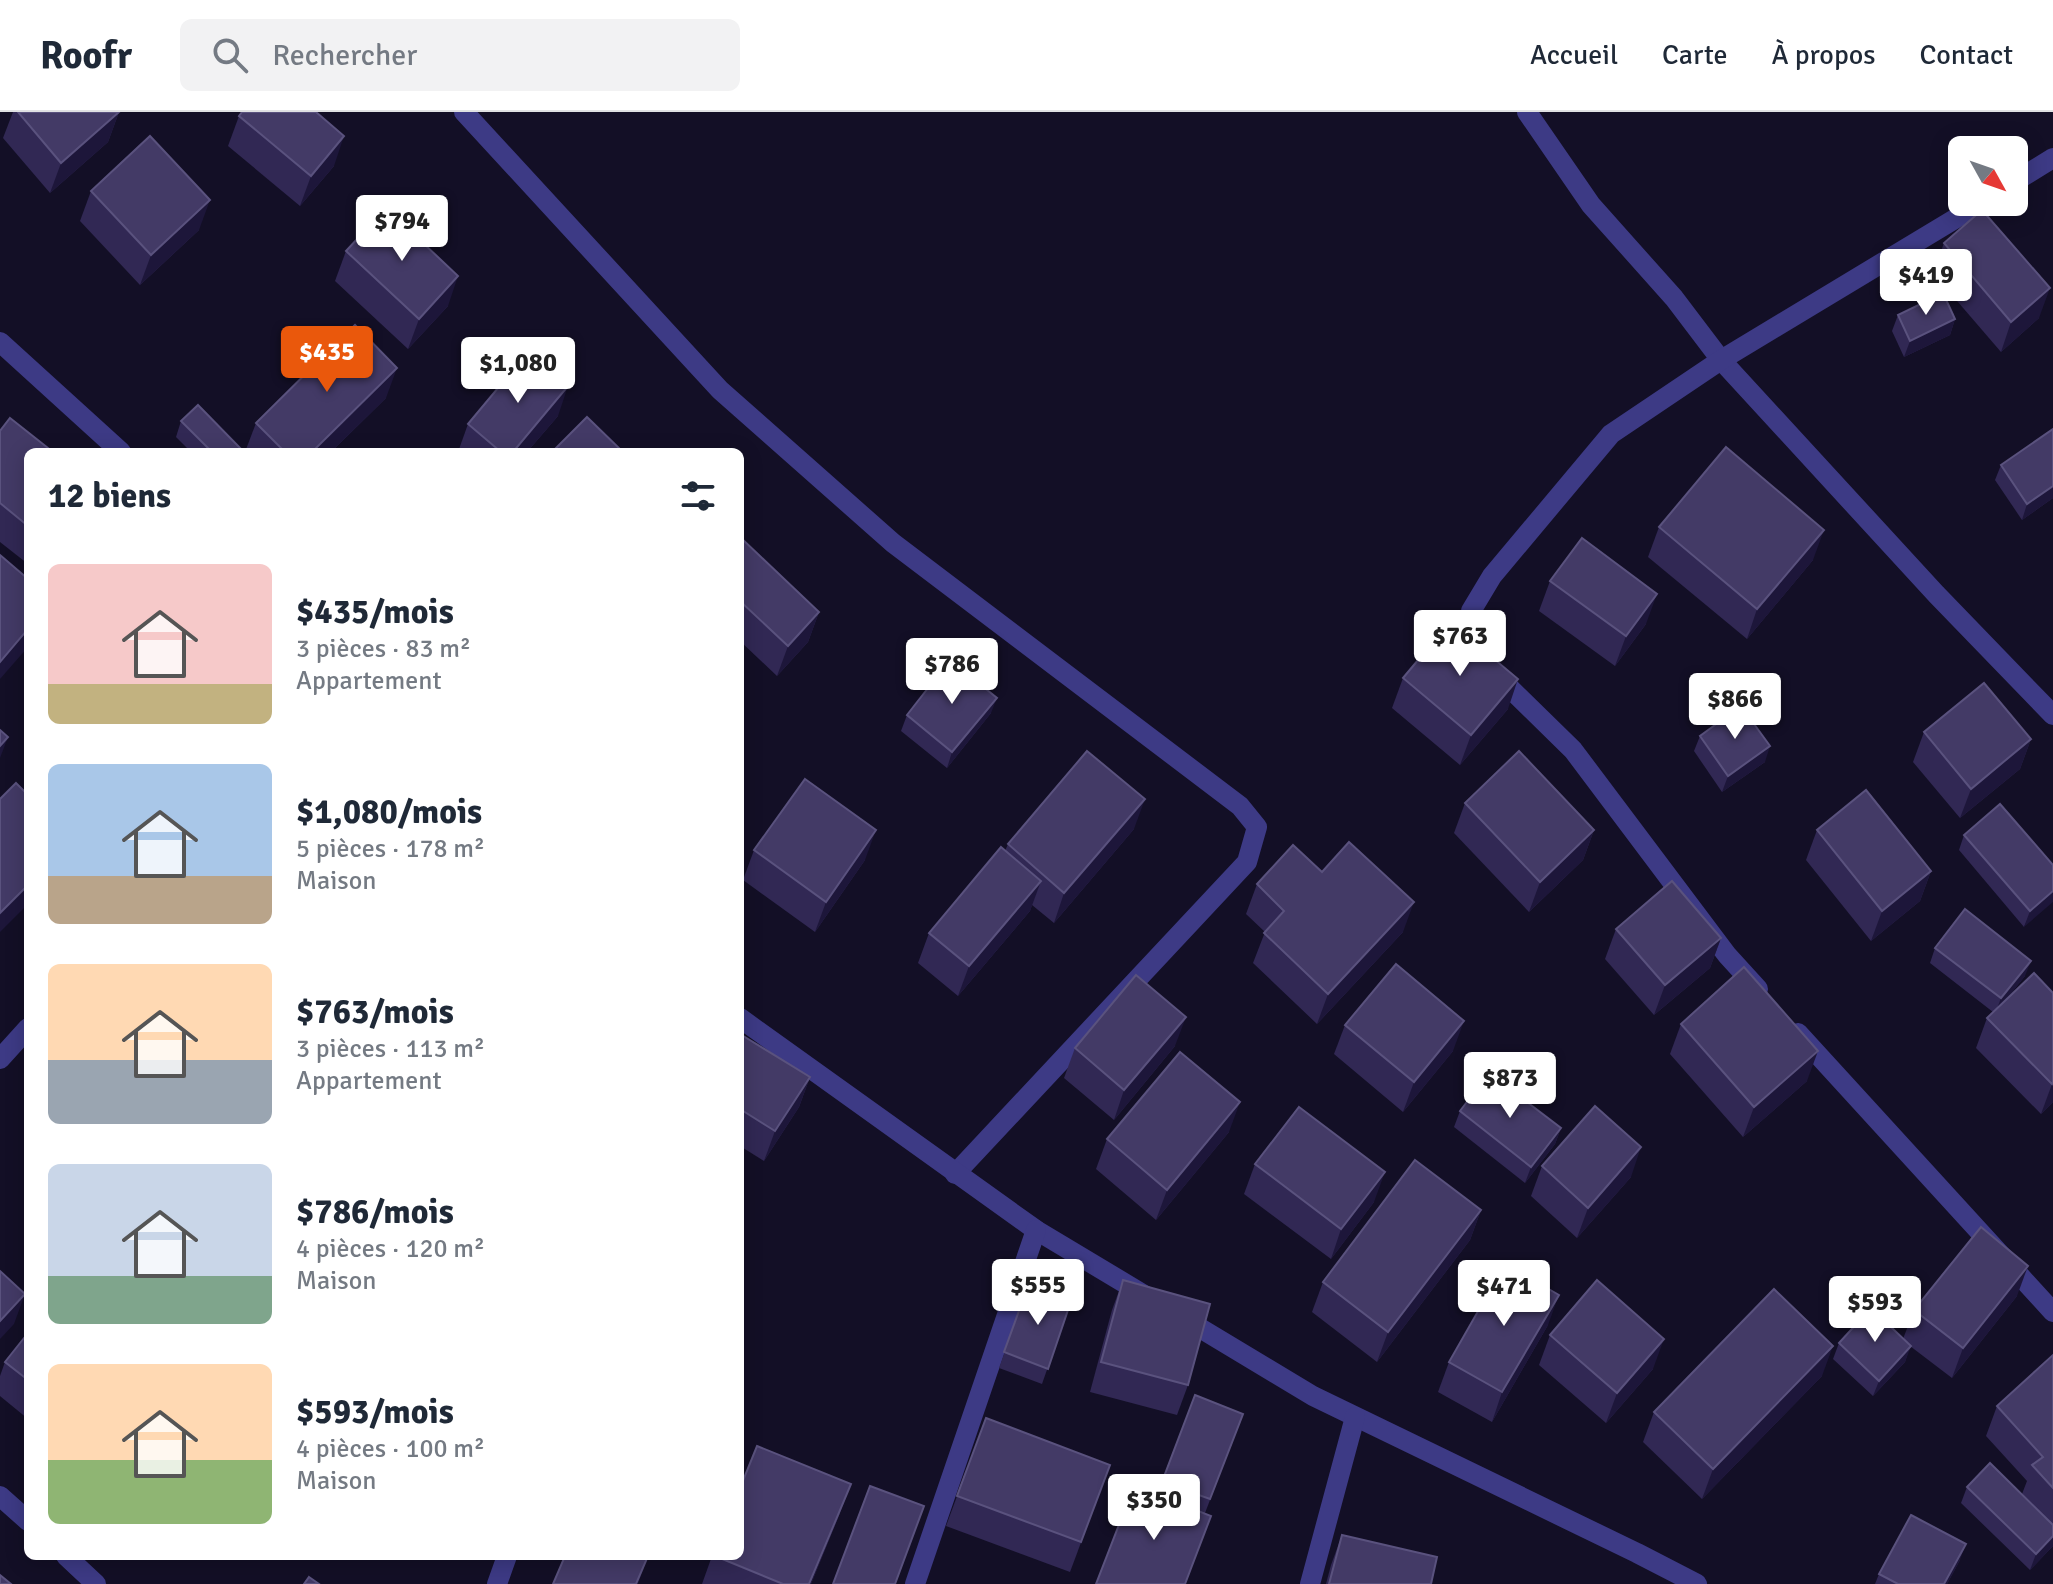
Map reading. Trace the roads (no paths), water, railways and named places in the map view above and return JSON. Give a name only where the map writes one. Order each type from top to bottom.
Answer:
[{"type":"street","points":[[464,112],[720,390],[893,543],[1240,806],[1257,827],[1247,862],[955,1174]]},
{"type":"street","points":[[1527,112],[1591,205],[1674,298],[1721,360],[1936,594],[2053,715]]},
{"type":"street","points":[[2028,173],[2053,158]]},
{"type":"street","points":[[1960,216],[1721,360],[1611,434],[1492,576],[1471,611],[1473,652],[1573,750],[1727,955],[2053,1312]]},
{"type":"street","points":[[0,342],[117,448]]},
{"type":"street","points":[[744,1021],[1036,1230],[1313,1396],[1697,1584]]},
{"type":"street","points":[[0,1059],[24,1032]]},
{"type":"street","points":[[915,1584],[1036,1230]]},
{"type":"street","points":[[1310,1584],[1355,1417]]},
{"type":"street","points":[[0,1496],[24,1517]]},
{"type":"street","points":[[70,1560],[96,1584]]},
{"type":"street","points":[[497,1584],[506,1560]]}]
